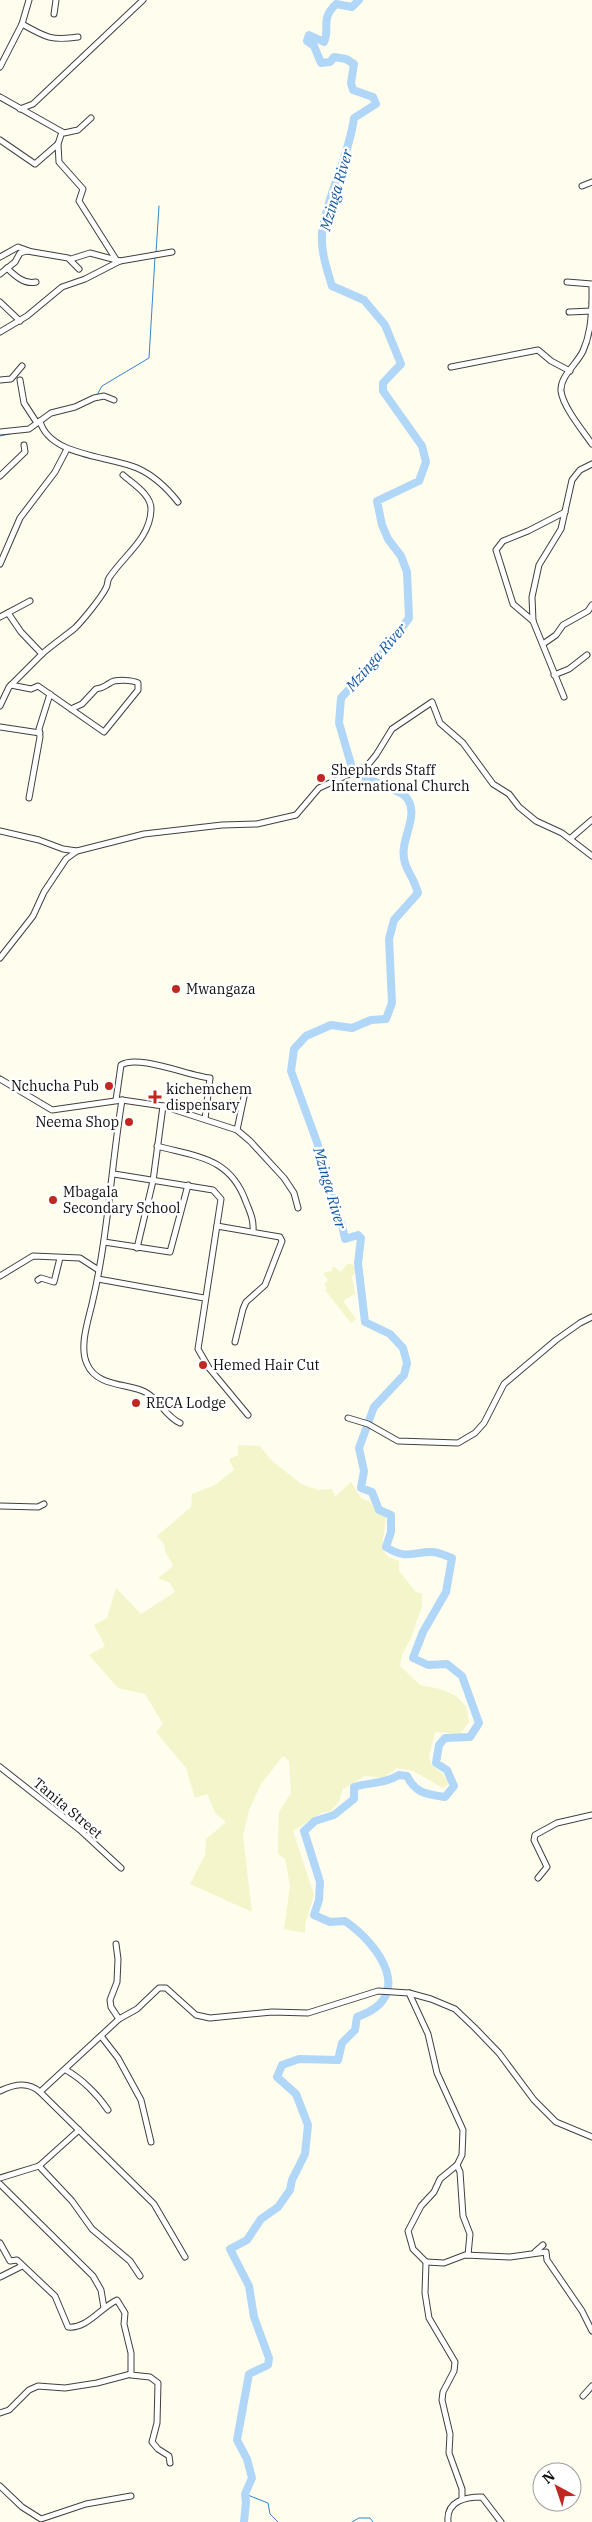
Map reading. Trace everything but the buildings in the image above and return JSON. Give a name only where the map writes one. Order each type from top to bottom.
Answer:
[{"type":"street","points":[[0,67],[22,24],[29,0]]},
{"type":"street","points":[[54,14],[56,0]]},
{"type":"street","points":[[20,109],[33,104],[106,38],[140,1]]},
{"type":"street","points":[[22,24],[51,39],[78,37]]},
{"type":"street","points":[[0,97],[62,132],[78,130],[90,118]]},
{"type":"street","points":[[58,160],[58,144],[62,132]]},
{"type":"street","points":[[0,140],[33,164],[58,144]]},
{"type":"street","points":[[45,156],[51,155],[58,160],[83,189],[79,201],[118,261]]},
{"type":"street","points":[[582,186],[592,182]]},
{"type":"street","points":[[0,257],[18,247],[31,252],[71,259],[90,253],[118,261]]},
{"type":"street","points":[[0,274],[15,262],[20,253],[31,252]]},
{"type":"street","points":[[0,332],[20,321],[62,287],[85,279],[118,261],[172,252]]},
{"type":"street","points":[[71,259],[78,269]]},
{"type":"street","points":[[8,268],[24,281],[36,282]]},
{"type":"street","points":[[567,282],[592,285],[591,325],[587,341],[561,385],[561,393],[573,417],[592,444]]},
{"type":"street","points":[[0,302],[20,321]]},
{"type":"street","points":[[569,312],[592,311]]},
{"type":"street","points":[[451,367],[538,350],[551,361],[570,370]]},
{"type":"street","points":[[0,380],[11,379],[22,366]]},
{"type":"street","points":[[20,380],[26,408],[39,422],[45,432],[67,449],[136,468],[162,484],[178,502]]},
{"type":"street","points":[[0,432],[28,430],[51,413],[75,407],[94,398],[104,396],[114,400]]},
{"type":"street","points":[[0,476],[25,452],[24,444]]},
{"type":"street","points":[[0,564],[20,518],[55,472],[67,449]]},
{"type":"street","points":[[564,697],[533,621],[532,597],[539,565],[562,530],[572,480],[580,470],[592,464]]},
{"type":"street","points":[[0,706],[11,685],[42,654],[78,624],[106,589],[117,567],[136,546],[144,532],[151,512],[149,501],[141,490],[123,475]]},
{"type":"street","points":[[533,621],[513,604],[496,550],[502,541],[528,532],[565,512]]},
{"type":"street","points":[[0,617],[30,601]]},
{"type":"street","points":[[543,644],[556,636],[562,625],[588,611],[592,605]]},
{"type":"street","points":[[8,613],[21,632],[42,654]]},
{"type":"street","points":[[554,675],[569,669],[587,655]]},
{"type":"street","points":[[11,685],[31,689],[38,686],[50,694],[71,709],[104,732],[138,690],[138,683],[135,681],[112,681],[103,689],[96,689],[82,704],[71,709]]},
{"type":"street","points":[[29,798],[43,712],[50,694]]},
{"type":"street","points":[[0,958],[33,916],[44,892],[66,859],[77,851],[144,834],[222,825],[257,824],[296,815],[319,788],[367,766],[376,756],[392,729],[432,702],[440,723],[463,743],[493,784],[509,794],[519,807],[536,821],[571,838],[592,856]]},
{"type":"street","points":[[0,727],[40,733]]},
{"type":"street","points":[[571,838],[592,820]]},
{"type":"street","points":[[0,831],[39,840],[63,849],[77,851]]},
{"type":"street","points":[[180,1423],[172,1419],[147,1392],[114,1384],[88,1367],[84,1354],[114,1174],[121,1065],[124,1062],[146,1063],[210,1078],[205,1119]]},
{"type":"street","points":[[0,1079],[52,1110],[119,1100],[163,1106],[236,1130],[250,1140],[284,1178],[294,1193],[298,1208]]},
{"type":"street","points":[[236,1130],[245,1092]]},
{"type":"street","points":[[137,1248],[153,1181],[163,1106]]},
{"type":"street","points":[[157,1146],[214,1162],[227,1169],[243,1191],[254,1223],[253,1231]]},
{"type":"street","points":[[114,1174],[213,1190],[221,1200],[197,1344],[199,1353],[248,1415]]},
{"type":"street","points":[[104,1242],[167,1252],[172,1250],[188,1185]]},
{"type":"street","points":[[217,1226],[234,1230],[253,1231],[280,1237],[282,1240],[265,1285],[246,1302],[243,1308],[235,1342]]},
{"type":"street","points":[[0,1276],[33,1256],[80,1258],[97,1269]]},
{"type":"street","points":[[38,1280],[42,1278],[54,1282],[60,1258]]},
{"type":"street","points":[[98,1279],[204,1298]]},
{"type":"street","points":[[348,1418],[368,1424],[398,1441],[458,1443],[481,1427],[504,1384],[556,1340],[580,1323],[592,1318]]},
{"type":"street","points":[[0,1506],[38,1507],[44,1504]]},
{"type":"street","name":"Tanita Street","points":[[0,1766],[78,1827],[121,1868]]},
{"type":"street","points":[[538,1878],[548,1867],[534,1840],[535,1836],[557,1823],[592,1816]]},
{"type":"street","points":[[116,1944],[118,1959],[117,1982],[110,2000],[111,2007],[119,2019]]},
{"type":"street","points":[[40,2092],[119,2019],[137,2009],[159,1988],[166,1988],[196,2015],[210,2018],[272,2012],[308,2012],[382,1991],[409,1993],[455,2009],[500,2053],[534,2100],[556,2122],[592,2137]]},
{"type":"street","points":[[409,1993],[428,2034],[437,2073],[463,2130],[462,2155],[457,2165],[440,2179],[434,2192],[421,2206],[409,2226],[412,2249],[426,2262],[444,2263],[468,2255],[510,2258],[534,2252],[546,2252],[548,2260],[582,2311],[592,2331]]},
{"type":"street","points":[[101,2036],[118,2058],[141,2100],[152,2142]]},
{"type":"street","points":[[66,2070],[76,2076],[102,2101],[108,2110]]},
{"type":"street","points":[[0,2091],[20,2084],[34,2086],[154,2204],[185,2257]]},
{"type":"street","points":[[0,2178],[39,2166],[79,2130]]},
{"type":"street","points":[[457,2165],[460,2172],[461,2207],[470,2234],[468,2255]]},
{"type":"street","points":[[39,2166],[72,2201],[92,2229],[130,2261],[140,2276]]},
{"type":"street","points":[[0,2184],[93,2276],[101,2290],[104,2308]]},
{"type":"street","points":[[0,2243],[10,2261],[17,2260],[55,2296],[68,2327],[81,2325],[118,2300],[125,2311],[124,2324],[131,2353],[131,2374]]},
{"type":"street","points":[[534,2252],[543,2246]]},
{"type":"street","points":[[426,2262],[425,2293],[429,2318],[454,2362],[454,2371],[443,2392],[442,2400],[450,2434],[449,2453],[462,2489],[462,2499]]},
{"type":"street","points":[[0,2277],[22,2266]]},
{"type":"street","points":[[0,2413],[9,2410],[29,2390],[38,2386],[65,2388],[97,2383],[131,2374],[154,2379],[158,2383],[157,2424],[152,2442],[158,2450],[169,2456],[170,2463]]},
{"type":"street","points":[[584,2396],[592,2386]]},
{"type":"street","points":[[0,2486],[39,2520],[86,2504],[131,2496]]},
{"type":"street","points":[[448,2522],[450,2509],[462,2499],[482,2497],[501,2522]]},
{"type":"green space","points":[[347,1264],[352,1264],[357,1270],[352,1277],[355,1294],[343,1301],[356,1319],[351,1323],[325,1290],[327,1288],[324,1284],[328,1280],[323,1273],[332,1271],[333,1266],[341,1272]]},
{"type":"green space","points":[[238,1445],[260,1446],[270,1459],[301,1484],[318,1490],[332,1489],[335,1497],[351,1482],[361,1498],[370,1502],[377,1512],[386,1517],[382,1548],[388,1557],[399,1561],[399,1571],[416,1592],[422,1593],[422,1606],[411,1638],[402,1655],[400,1666],[420,1685],[440,1689],[456,1696],[466,1706],[469,1722],[460,1734],[435,1732],[429,1757],[432,1765],[443,1774],[449,1784],[443,1788],[413,1771],[397,1768],[383,1778],[365,1776],[343,1789],[339,1801],[331,1811],[321,1813],[293,1831],[314,1895],[305,1925],[305,1933],[284,1929],[290,1886],[285,1859],[278,1854],[278,1835],[279,1812],[291,1793],[289,1761],[283,1756],[261,1784],[249,1810],[243,1836],[252,1912],[190,1884],[205,1855],[206,1839],[226,1822],[216,1814],[207,1794],[195,1798],[186,1768],[156,1732],[163,1724],[145,1694],[118,1688],[89,1655],[105,1646],[94,1625],[107,1618],[116,1588],[141,1614],[175,1592],[170,1583],[158,1578],[173,1566],[165,1551],[164,1544],[157,1536],[191,1507],[192,1494],[215,1485],[234,1470],[229,1459],[238,1455]]},
{"type":"waterway","name":"Mzinga River","points":[[244,2522],[245,2494],[252,2478],[247,2459],[237,2440],[249,2374],[268,2365],[269,2358],[254,2317],[249,2286],[230,2249],[247,2240],[261,2219],[278,2207],[290,2190],[292,2180],[305,2154],[308,2125],[296,2094],[277,2077],[282,2065],[299,2059],[338,2060],[342,2043],[355,2030],[357,2017],[375,2008],[385,1997],[388,1984],[386,1970],[380,1957],[358,1931],[345,1921],[330,1922],[314,1915],[319,1900],[320,1882],[304,1831],[315,1821],[334,1815],[354,1799],[354,1787],[383,1781],[399,1775],[407,1776],[418,1790],[445,1797],[454,1786],[447,1770],[436,1763],[439,1745],[445,1738],[470,1737],[479,1723],[462,1676],[447,1664],[428,1665],[413,1658],[423,1632],[446,1592],[452,1558],[435,1552],[404,1554],[386,1547],[391,1532],[391,1515],[379,1510],[372,1492],[361,1488],[364,1471],[359,1448],[374,1407],[404,1375],[407,1363],[403,1348],[390,1334],[365,1322],[358,1263],[361,1238],[358,1235],[345,1239],[342,1225],[335,1212],[318,1145],[291,1071],[294,1049],[306,1036],[331,1025],[352,1028],[371,1020],[386,1019],[392,1003],[389,939],[394,920],[418,893],[404,860],[404,847],[411,814],[409,802],[401,793],[353,771],[339,723],[341,698],[386,649],[409,618],[407,572],[401,556],[388,539],[382,525],[377,501],[419,481],[426,462],[422,446],[383,391],[383,383],[401,364],[385,325],[364,300],[332,286],[325,264],[323,226],[352,132],[354,118],[376,104],[373,97],[353,90],[351,83],[354,64],[346,59],[334,57],[330,62],[321,63],[314,46],[307,41],[309,35],[324,42],[328,15],[331,10],[336,4],[352,7],[359,0]]},
{"type":"waterway","points":[[156,253],[159,206]]},
{"type":"waterway","points":[[97,395],[102,386],[149,358],[155,257]]},
{"type":"waterway","points":[[0,436],[14,433]]},
{"type":"waterway","points":[[245,2494],[268,2503],[270,2514],[278,2522]]},
{"type":"waterway","points":[[352,2522],[359,2518],[370,2518],[373,2522]]},
{"type":"place","name":"Shepherds Staff International Church","points":[[321,778]]},
{"type":"place","name":"Mwangaza","points":[[176,989]]},
{"type":"place","name":"Nchucha Pub","points":[[109,1086]]},
{"type":"place","name":"kichemchem dispensary","points":[[155,1097]]},
{"type":"place","name":"Neema Shop","points":[[129,1122]]},
{"type":"place","name":"Mbagala Secondary School","points":[[53,1200]]},
{"type":"place","name":"Hemed Hair Cut","points":[[203,1365]]},
{"type":"place","name":"RECA Lodge","points":[[136,1403]]}]
